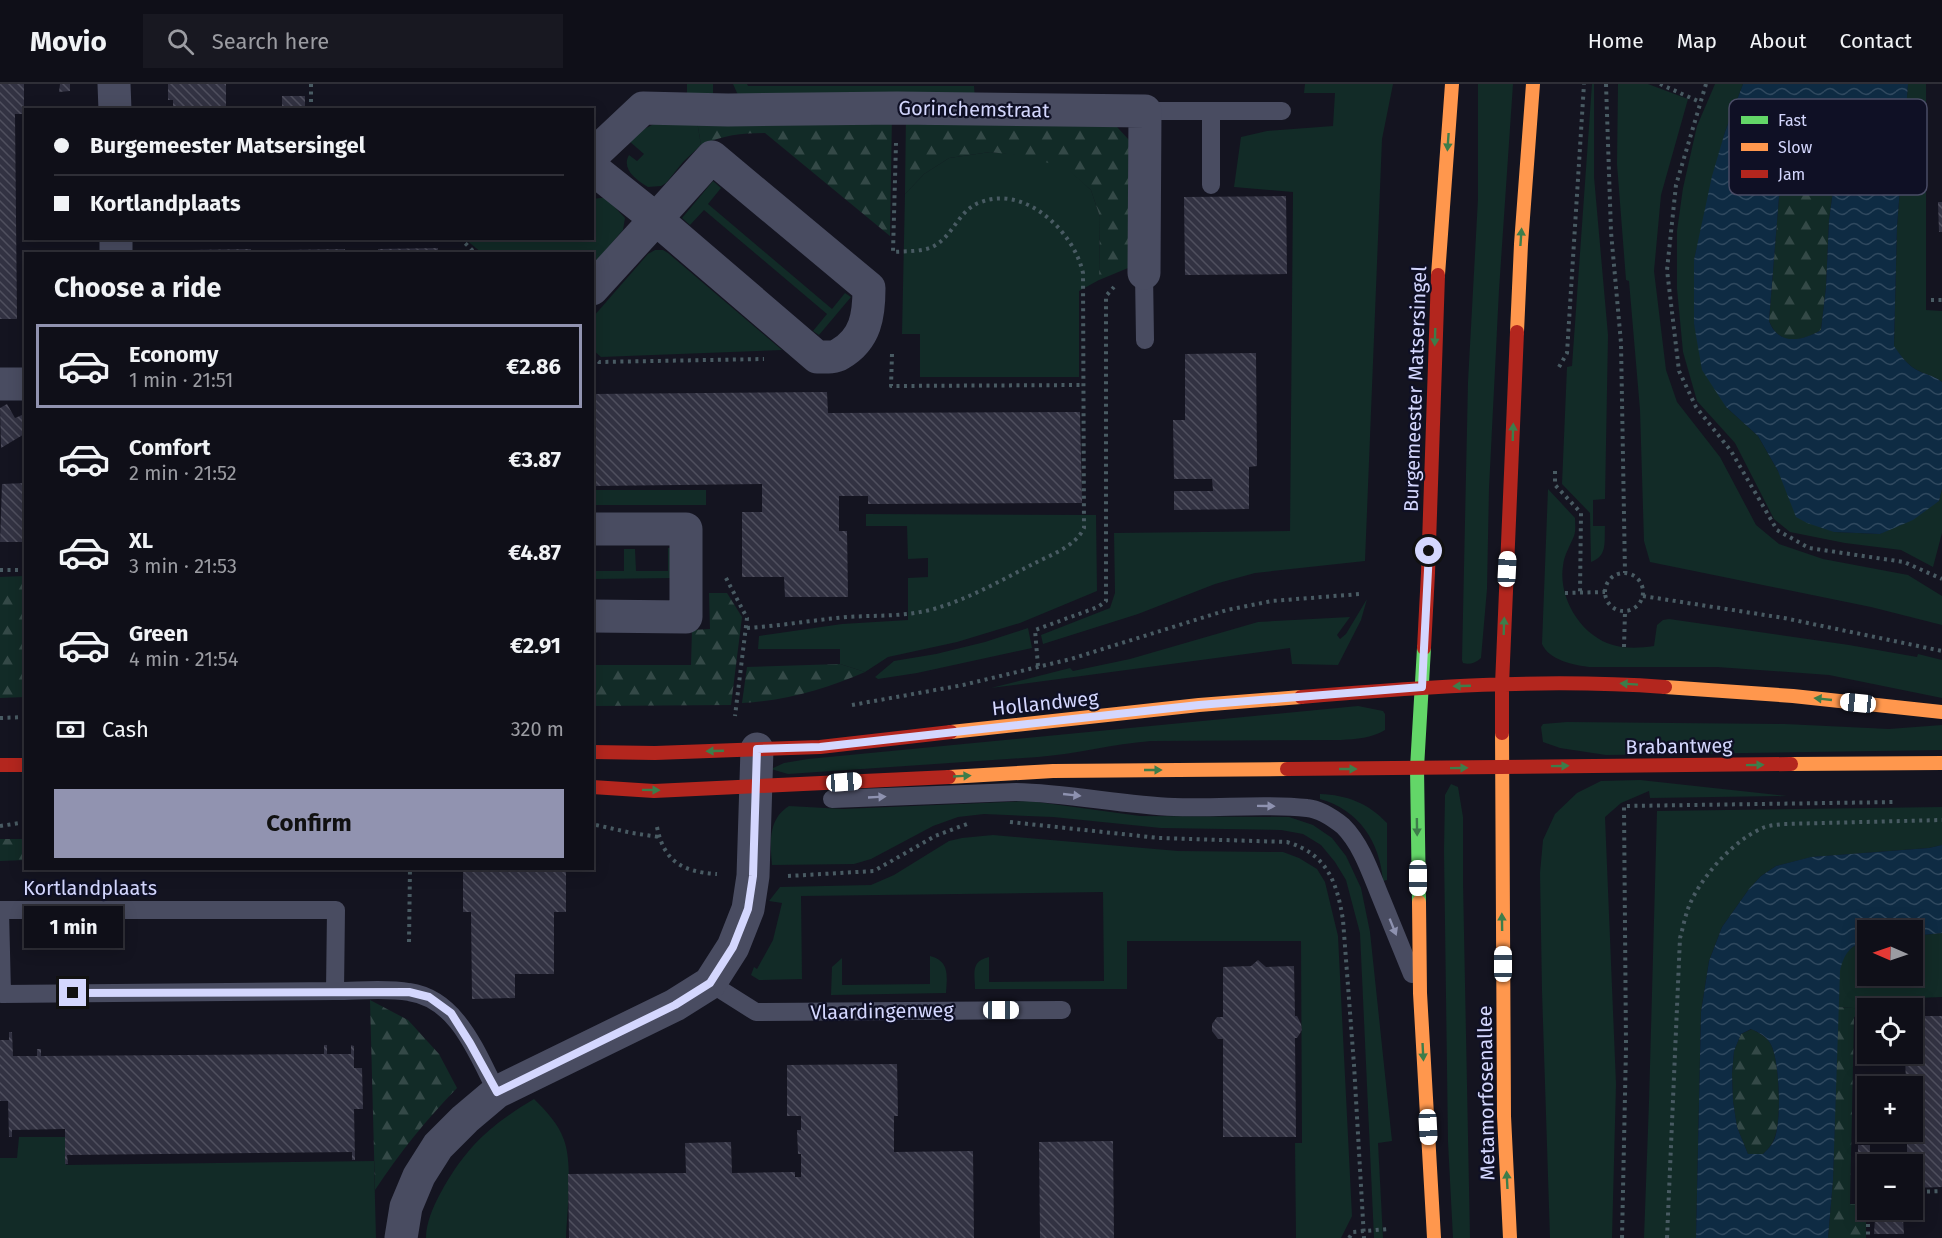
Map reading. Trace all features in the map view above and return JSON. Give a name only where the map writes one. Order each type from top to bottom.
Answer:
[{"type":"street","points":[[114,84],[115,108]]},
{"type":"street","name":"Burgemeester Matsersingel","points":[[1417,768],[1428,561],[1437,283],[1452,84]]},
{"type":"street","points":[[1501,767],[1502,685],[1521,244],[1533,84]]},
{"type":"street","name":"Gorinchemstraat","points":[[594,154],[643,108],[1145,111]]},
{"type":"street","points":[[1144,273],[1145,111]]},
{"type":"street","points":[[594,170],[656,219],[817,357],[839,356],[859,338],[869,313],[869,288],[712,158],[656,219],[594,287]]},
{"type":"street","points":[[0,384],[24,384]]},
{"type":"street","points":[[594,529],[686,529],[686,617],[594,616]]},
{"type":"street","points":[[1502,685],[1612,683],[1793,696],[1942,712]]},
{"type":"street","name":"Hollandweg","points":[[594,752],[655,753],[820,747],[1199,705],[1422,687],[1502,685]]},
{"type":"street","points":[[401,1238],[406,1207],[419,1176],[438,1146],[497,1092],[675,1005],[710,983],[733,947],[748,909],[753,876],[757,749]]},
{"type":"street","name":"Brabantweg","points":[[1417,768],[1942,763]]},
{"type":"street","points":[[0,765],[24,765]]},
{"type":"street","name":"Metamorfosenallee","points":[[1501,767],[1504,1116],[1510,1238]]},
{"type":"street","points":[[594,787],[654,791],[1053,771],[1417,768],[1420,993],[1434,1238]]},
{"type":"lane","points":[[1145,111],[1282,111]]},
{"type":"lane","points":[[1211,111],[1211,185]]},
{"type":"lane","points":[[1144,273],[1145,340]]},
{"type":"lane","points":[[756,787],[824,799],[1016,792],[1056,794],[1173,807],[1309,808],[1321,812],[1343,826],[1364,857],[1420,993]]},
{"type":"lane","name":"Kortlandplaats","points":[[335,991],[336,910],[0,910],[1,994],[409,992],[429,997],[451,1013],[497,1092]]},
{"type":"lane","name":"Vlaardingenweg","points":[[710,983],[756,1012],[1062,1010]]},
{"type":"path","points":[[311,84],[311,108]]},
{"type":"path","points":[[1559,367],[1567,352],[1584,84]]},
{"type":"path","points":[[1606,84],[1611,232],[1621,343],[1625,573]]},
{"type":"path","points":[[1660,84],[1700,102]]},
{"type":"path","points":[[1706,84],[1676,185],[1667,270],[1679,371],[1696,407],[1731,450],[1777,530],[1809,548],[1904,562],[1942,579]]},
{"type":"path","points":[[893,263],[897,108]]},
{"type":"path","points":[[747,628],[846,617],[919,613],[990,586],[1075,541],[1084,528],[1083,273],[1080,257],[1069,241],[1041,211],[1025,203],[992,199],[979,202],[959,218],[944,239],[933,247],[893,252]]},
{"type":"path","points":[[461,240],[474,252]]},
{"type":"path","points":[[1038,667],[1035,630],[1098,607],[1106,601],[1106,296],[1116,284],[1144,273]]},
{"type":"path","points":[[1931,300],[1942,300]]},
{"type":"path","points":[[892,352],[891,386],[1083,385]]},
{"type":"path","points":[[594,358],[599,362],[773,358]]},
{"type":"path","points":[[1555,471],[1555,485],[1581,513],[1580,593]]},
{"type":"path","points":[[0,570],[24,570]]},
{"type":"path","points":[[1625,573],[1635,576],[1642,585],[1643,596],[1640,604],[1633,610],[1625,612],[1615,609],[1608,602],[1605,592],[1608,583],[1615,576],[1625,573]]},
{"type":"path","points":[[726,578],[747,618],[734,723]]},
{"type":"path","points":[[1565,593],[1605,592]]},
{"type":"path","name":"Hollandweg","points":[[846,706],[963,685],[1038,667],[1129,642],[1227,610],[1272,601],[1360,594]]},
{"type":"path","points":[[1643,596],[1784,618],[1942,651]]},
{"type":"path","points":[[1624,647],[1625,612]]},
{"type":"path","points":[[0,718],[24,717]]},
{"type":"path","points":[[1622,1238],[1626,1047],[1624,806],[1898,802]]},
{"type":"path","points":[[1667,1238],[1680,938],[1688,908],[1700,883],[1737,844],[1766,827],[1783,824],[1942,820]]},
{"type":"path","points":[[0,825],[24,822]]},
{"type":"path","points":[[1006,822],[1159,838],[1279,842],[1303,847],[1318,858],[1333,882],[1341,909],[1354,1065],[1364,1238]]},
{"type":"path","points":[[594,825],[659,837],[667,855],[676,864],[688,869],[704,873],[782,877],[874,871],[935,836],[964,825],[974,824]]},
{"type":"path","points":[[409,942],[410,870]]},
{"type":"path","points":[[1923,1192],[1942,1191]]},
{"type":"path","points":[[1868,1220],[1869,1238]]},
{"type":"path","points":[[1349,1238],[1353,1232],[1389,1229]]},
{"type":"green space","points":[[687,84],[713,84],[713,100],[687,100]]},
{"type":"green space","points":[[733,84],[747,84],[748,86],[974,86],[975,99],[738,95]]},
{"type":"green space","points":[[1305,84],[1393,84],[1382,139],[1365,561],[1255,573],[1215,584],[1138,614],[1043,644],[1041,635],[1110,608],[1115,593],[1114,533],[1290,531],[1293,192],[1234,187],[1241,137],[1267,131],[1333,126],[1335,93],[1304,93]]},
{"type":"green space","points":[[1478,84],[1513,84],[1499,290],[1489,488],[1487,589],[1481,658],[1468,664],[1463,663],[1462,660],[1468,382],[1478,199]]},
{"type":"green space","points":[[1592,84],[1594,84],[1594,177],[1608,335],[1605,499],[1593,500],[1593,526],[1605,526],[1605,542],[1603,552],[1591,562],[1590,513],[1562,484],[1567,367],[1572,366]]},
{"type":"green space","points":[[1618,84],[1648,84],[1688,99],[1661,195],[1654,271],[1666,370],[1677,402],[1720,457],[1756,525],[1779,544],[1823,559],[1908,575],[1942,596],[1942,625],[1871,607],[1650,562],[1644,541],[1640,410],[1629,281],[1626,280],[1617,164]]},
{"type":"green space","points":[[1715,84],[1743,84],[1737,99],[1729,99],[1729,121],[1694,260],[1694,324],[1726,407],[1758,436],[1778,471],[1834,532],[1880,534],[1939,501],[1942,489],[1942,533],[1933,567],[1901,550],[1845,543],[1790,532],[1774,519],[1735,443],[1697,401],[1683,352],[1677,289],[1677,231],[1683,188],[1697,126]]},
{"type":"green space","points":[[1908,84],[1926,84],[1926,99],[1907,99]]},
{"type":"green space","points":[[892,113],[890,236],[765,133],[733,135],[701,145],[696,115]]},
{"type":"green space","points":[[696,115],[701,145],[666,183],[661,186],[648,187],[631,174],[627,165],[629,155],[637,161],[644,154],[629,141],[654,124]]},
{"type":"green space","points":[[906,115],[1105,121],[1117,127],[1129,140],[1128,268],[1099,280],[1100,217],[1091,190],[1066,168],[1024,156],[990,152],[949,158],[924,174],[905,194]]},
{"type":"green space","points":[[990,152],[1024,155],[1066,167],[1091,190],[1100,217],[1099,280],[1079,291],[1079,377],[920,377],[920,334],[902,334],[905,194],[924,174],[949,158]]},
{"type":"green space","points":[[713,181],[721,188],[708,204],[832,309],[845,293],[851,297],[819,335],[813,331],[827,314],[704,210],[690,225],[682,218]]},
{"type":"green space","points":[[1780,195],[1832,195],[1821,330],[1798,339],[1779,335],[1769,321]]},
{"type":"green space","points":[[1899,195],[1926,195],[1926,310],[1942,311],[1942,382],[1911,366],[1894,347]]},
{"type":"green space","points":[[606,198],[625,218],[623,230],[594,264],[594,252],[481,252],[466,240],[594,240],[594,199]]},
{"type":"green space","points":[[655,250],[668,253],[782,350],[601,357],[594,351],[594,316],[648,254]]},
{"type":"green space","points":[[1548,489],[1575,518],[1575,534],[1566,554],[1562,578],[1568,603],[1582,624],[1601,640],[1623,647],[1654,646],[1657,625],[1669,619],[1917,657],[1918,654],[1942,660],[1942,698],[1829,675],[1717,667],[1589,667],[1556,658],[1545,650],[1542,644]]},
{"type":"green space","points":[[594,490],[706,490],[706,505],[594,505]]},
{"type":"green space","points":[[866,514],[1096,515],[1097,591],[1020,623],[957,642],[888,657],[865,672],[840,664],[840,649],[758,649],[759,636],[842,624],[908,620],[908,578],[928,577],[928,558],[908,559],[907,526],[866,526]]},
{"type":"green space","points":[[675,547],[675,578],[594,579],[594,571],[624,571],[624,549],[635,549],[636,571],[668,571],[668,548]]},
{"type":"green space","points":[[24,576],[24,697],[0,698],[0,577]]},
{"type":"green space","points":[[709,593],[727,593],[742,617],[731,705],[594,706],[594,665],[691,665],[692,630],[710,629]]},
{"type":"green space","points":[[1367,599],[1361,620],[1338,665],[1292,664],[1290,648],[991,688],[1070,668],[1073,671],[1130,659],[1258,622],[1350,617],[1337,635],[1340,639],[1346,634]]},
{"type":"green space","points":[[1028,628],[1032,648],[917,673],[878,679],[875,677],[894,661],[985,642]]},
{"type":"green space","points":[[840,664],[865,672],[805,693],[773,700],[742,703],[747,667]]},
{"type":"green space","points":[[1358,706],[1383,711],[1385,730],[1358,739],[1151,741],[1038,757],[788,774],[771,769],[784,763],[808,759]]},
{"type":"green space","points":[[1567,722],[1785,724],[1889,729],[1942,725],[1942,750],[1606,755],[1560,748],[1543,742],[1541,727],[1543,724]]},
{"type":"green space","points":[[1640,780],[1787,796],[1650,798],[1649,791],[1621,803],[1605,817],[1616,1084],[1612,1238],[1550,1238],[1542,991],[1540,873],[1543,840],[1555,814],[1577,793],[1601,781]]},
{"type":"green space","points":[[1451,784],[1458,787],[1463,817],[1470,1238],[1453,1238],[1448,1142],[1444,851],[1445,795]]},
{"type":"green space","points":[[1320,794],[1356,801],[1365,805],[1387,823],[1387,880],[1383,881],[1377,853],[1365,830],[1346,811],[1320,799]]},
{"type":"green space","points":[[1030,801],[1140,816],[1289,817],[1313,825],[1332,838],[1346,856],[1361,888],[1370,932],[1392,1141],[1378,1143],[1383,1238],[1374,1238],[1360,933],[1346,880],[1321,845],[1303,834],[1281,830],[1161,828],[1053,817],[984,814],[958,817],[933,826],[871,859],[854,864],[772,865],[771,840],[774,825],[782,811],[789,806],[843,809]]},
{"type":"green space","points":[[1942,807],[1942,845],[1812,857],[1776,866],[1761,876],[1749,889],[1722,927],[1709,961],[1701,1012],[1696,1238],[1644,1238],[1657,811]]},
{"type":"green space","points":[[993,835],[1178,851],[1283,852],[1317,869],[1325,882],[1338,936],[1352,1216],[1341,1238],[1296,1238],[1295,1143],[1302,1143],[1301,941],[1127,941],[1127,989],[975,989],[976,965],[989,957],[989,982],[1104,981],[1103,892],[801,896],[802,979],[759,980],[751,975],[754,967],[757,969],[773,940],[782,903],[769,901],[780,887],[871,885],[894,875],[949,841]]},
{"type":"green space","points":[[0,839],[24,839],[24,860],[0,861]]},
{"type":"green space","points":[[1942,933],[1942,997],[1857,998],[1857,1008],[1838,1007],[1840,966],[1849,950],[1857,945],[1857,986],[1923,986],[1923,935]]},
{"type":"green space","points":[[930,956],[944,965],[947,975],[946,993],[831,995],[832,967],[842,958],[842,985],[930,984]]},
{"type":"green space","points":[[370,1000],[408,1020],[439,1054],[457,1088],[434,1112],[375,1190]]},
{"type":"green space","points":[[1838,1007],[1857,1008],[1857,1015],[1854,1017],[1850,1204],[1857,1204],[1857,1220],[1866,1220],[1866,1238],[1828,1238],[1833,1180]]},
{"type":"green space","points":[[1752,1029],[1770,1043],[1778,1076],[1777,1131],[1772,1143],[1763,1154],[1748,1154],[1737,1127],[1733,1101],[1734,1051],[1741,1034]]},
{"type":"green space","points":[[534,1099],[555,1123],[567,1150],[569,1188],[566,1238],[426,1238],[435,1204],[459,1163],[492,1128]]},
{"type":"green space","points":[[19,1137],[65,1137],[66,1165],[374,1161],[376,1238],[0,1238],[0,1158],[17,1158]]},
{"type":"water","points":[[1743,84],[1908,84],[1907,99],[1737,99]]},
{"type":"water","points":[[1729,121],[1729,195],[1780,195],[1769,321],[1778,334],[1791,339],[1806,337],[1821,330],[1832,195],[1899,195],[1894,346],[1911,366],[1942,382],[1942,489],[1939,501],[1913,520],[1880,534],[1834,532],[1796,517],[1778,471],[1758,436],[1726,407],[1702,370],[1694,324],[1694,260],[1712,176]]},
{"type":"water","points":[[1942,845],[1942,933],[1923,935],[1923,920],[1857,920],[1857,945],[1849,951],[1840,971],[1833,1180],[1828,1238],[1696,1238],[1701,1012],[1709,961],[1722,927],[1761,876],[1776,866],[1811,857],[1929,848]],"holes":[[[1751,1029],[1764,1036],[1773,1051],[1778,1076],[1777,1132],[1772,1144],[1763,1154],[1748,1154],[1737,1127],[1733,1101],[1734,1051],[1741,1034]]]},
{"type":"building","points":[[0,84],[24,84],[24,114],[15,114],[17,319],[0,319]]},
{"type":"building","points":[[60,84],[70,84],[70,91],[59,92]]},
{"type":"building","points":[[168,84],[226,84],[226,108],[173,108],[173,100],[168,100]]},
{"type":"building","points":[[282,96],[305,96],[305,108],[282,108]]},
{"type":"building","points":[[1286,196],[1287,274],[1185,275],[1184,197]]},
{"type":"building","points":[[1938,202],[1942,202],[1942,232],[1939,232]]},
{"type":"building","points":[[438,248],[438,252],[378,252],[378,249]]},
{"type":"building","points":[[251,249],[251,252],[192,252],[192,250]]},
{"type":"building","points":[[345,249],[345,252],[285,252],[285,250]]},
{"type":"building","points":[[1256,353],[1257,466],[1249,467],[1249,509],[1174,510],[1174,491],[1213,491],[1212,479],[1174,479],[1173,420],[1185,420],[1185,354]]},
{"type":"building","points":[[827,392],[828,413],[1080,412],[1082,503],[868,504],[868,496],[839,496],[839,531],[847,531],[848,597],[785,597],[784,577],[742,577],[742,512],[762,512],[762,484],[594,486],[594,394]]},
{"type":"building","points":[[7,404],[15,418],[22,415],[24,418],[24,434],[1,448],[0,408]]},
{"type":"building","points":[[24,483],[24,542],[0,542],[2,484]]},
{"type":"building","points":[[463,870],[566,870],[566,912],[554,912],[554,974],[515,974],[515,998],[472,999],[471,912],[463,912]]},
{"type":"building","points":[[1258,960],[1266,967],[1294,966],[1295,1016],[1302,1030],[1295,1038],[1296,1137],[1223,1137],[1223,1039],[1218,1039],[1212,1031],[1212,1024],[1217,1017],[1223,1017],[1223,967],[1251,966]]},
{"type":"building","points":[[1923,1016],[1942,1016],[1942,1187],[1923,1188],[1923,1154],[1907,1154],[1907,1142],[1923,1142],[1923,1076],[1906,1076],[1905,1064],[1923,1064]]},
{"type":"building","points":[[9,1032],[12,1032],[13,1056],[37,1056],[37,1049],[41,1049],[41,1056],[324,1054],[324,1045],[327,1045],[327,1054],[351,1054],[351,1045],[354,1046],[354,1068],[362,1068],[363,1109],[354,1109],[355,1160],[352,1160],[352,1152],[67,1155],[68,1164],[65,1164],[65,1129],[12,1130],[12,1137],[9,1137],[8,1101],[0,1101],[0,1040],[9,1040]]},
{"type":"building","points":[[897,1064],[898,1116],[894,1116],[894,1152],[973,1151],[974,1238],[569,1238],[568,1174],[686,1173],[685,1143],[731,1142],[732,1173],[795,1172],[795,1177],[801,1177],[801,1154],[798,1154],[797,1130],[801,1130],[801,1116],[787,1116],[787,1065]]},
{"type":"building","points":[[1113,1141],[1114,1238],[1040,1238],[1039,1142]]},
{"type":"building","points":[[1858,1145],[1870,1145],[1870,1154],[1858,1154]]},
{"type":"building","points":[[1875,1220],[1903,1220],[1904,1234],[1874,1234]]},
{"type":"traffic: fast","points":[[1419,902],[1417,768],[1424,648]]},
{"type":"traffic: slow","points":[[1438,275],[1452,84]]},
{"type":"traffic: slow","points":[[1517,332],[1533,84]]},
{"type":"traffic: slow","points":[[1665,687],[1793,696],[1942,712]]},
{"type":"traffic: slow","points":[[951,732],[1199,705],[1301,697]]},
{"type":"traffic: slow","points":[[1502,733],[1504,1116],[1510,1238]]},
{"type":"traffic: slow","points":[[1791,764],[1942,763]]},
{"type":"traffic: slow","points":[[949,777],[1053,771],[1287,769]]},
{"type":"traffic: slow","points":[[1419,902],[1420,993],[1434,1238]]},
{"type":"traffic: jam","points":[[1424,648],[1438,275]]},
{"type":"traffic: jam","points":[[1502,733],[1517,332]]},
{"type":"traffic: jam","points":[[1301,697],[1437,687],[1529,684],[1620,684],[1665,687]]},
{"type":"traffic: jam","points":[[594,752],[655,753],[820,747],[951,732]]},
{"type":"traffic: jam","points":[[1287,769],[1791,764]]},
{"type":"traffic: jam","points":[[0,765],[24,765]]},
{"type":"traffic: jam","points":[[594,787],[654,791],[949,777]]},
{"type":"route","points":[[73,993],[381,990],[409,992],[429,997],[451,1013],[497,1092],[675,1005],[710,983],[733,947],[748,909],[753,876],[757,749],[820,747],[1199,705],[1422,687],[1429,551]]}]
